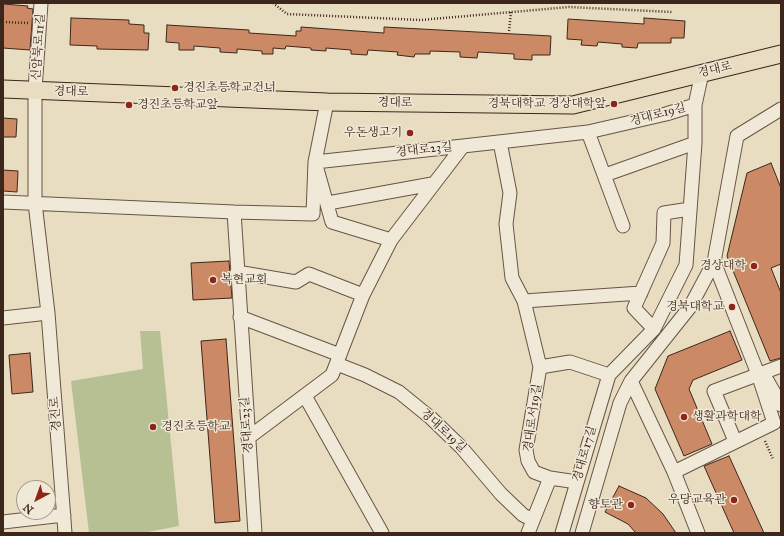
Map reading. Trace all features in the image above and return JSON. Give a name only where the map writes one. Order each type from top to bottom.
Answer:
[{"type":"main road","name":"경대로","points":[[3,89],[327,102],[573,105],[781,54]]},
{"type":"street","name":"신암북로11길","points":[[36,90],[41,3]]},
{"type":"street","name":"경대로19길","points":[[463,146],[588,132],[666,114],[695,105],[702,73]]},
{"type":"street","name":"경진로","points":[[36,90],[35,203],[48,313],[65,533]]},
{"type":"street","points":[[3,202],[313,214],[315,162],[327,102]]},
{"type":"street","name":"경대로17길","points":[[562,533],[609,375],[654,329],[686,265],[695,143],[695,105]]},
{"type":"street","points":[[582,533],[620,403],[631,381],[690,308],[714,262],[737,136],[781,109]]},
{"type":"street","points":[[588,132],[623,226]]},
{"type":"street","name":"경대로서19길","points":[[500,142],[510,193],[506,224],[512,278],[524,301],[540,367],[526,450],[528,461],[534,472],[550,478],[577,482]]},
{"type":"street","points":[[605,175],[695,143]]},
{"type":"street","points":[[248,438],[332,375],[339,360],[362,294],[391,240],[432,184],[463,146]]},
{"type":"street","name":"경대로23길","points":[[315,162],[463,146]]},
{"type":"street","points":[[315,162],[328,203],[332,222],[391,240]]},
{"type":"street","points":[[328,203],[432,184]]},
{"type":"street","points":[[654,329],[634,308],[663,243],[664,213],[690,209]]},
{"type":"street","name":"경대로23길","points":[[234,212],[255,533]]},
{"type":"street","points":[[674,472],[774,423],[760,374],[714,262]]},
{"type":"street","points":[[237,272],[296,282],[309,274],[362,294]]},
{"type":"street","points":[[524,301],[641,293]]},
{"type":"street","points":[[3,318],[48,313]]},
{"type":"street","name":"경대로19길","points":[[240,318],[288,336],[339,360],[398,392],[431,418],[461,447],[501,494],[523,515],[533,520]]},
{"type":"street","points":[[540,367],[570,362],[609,375]]},
{"type":"street","points":[[735,441],[714,391],[781,366]]},
{"type":"street","points":[[760,374],[781,405]]},
{"type":"street","points":[[631,381],[674,472],[698,533]]},
{"type":"street","points":[[305,396],[382,533]]},
{"type":"street","points":[[528,533],[550,478]]},
{"type":"street","points":[[3,522],[64,515]]},
{"type":"path","points":[[273,3],[287,14],[421,20],[569,7],[672,12]]},
{"type":"path","points":[[509,31],[511,12]]},
{"type":"path","points":[[3,22],[40,24]]},
{"type":"path","points":[[759,430],[773,459]]},
{"type":"green space","points":[[140,331],[160,331],[179,526],[142,533],[89,533],[71,381],[143,369]]},
{"type":"building","points":[[3,4],[28,6],[27,8],[33,9],[30,50],[3,48]]},
{"type":"building","points":[[71,18],[129,20],[129,24],[144,25],[144,33],[149,33],[148,50],[97,49],[97,46],[70,45]]},
{"type":"building","points":[[644,18],[685,21],[684,38],[671,38],[671,43],[638,43],[637,48],[622,47],[622,44],[598,42],[597,46],[581,45],[582,40],[567,39],[568,19],[644,24]]},
{"type":"building","points":[[167,25],[249,30],[249,33],[296,36],[296,31],[301,31],[301,27],[384,33],[384,27],[551,36],[550,55],[532,55],[532,60],[514,59],[514,54],[478,52],[477,58],[460,57],[460,52],[430,51],[430,54],[415,54],[414,57],[397,55],[398,52],[368,50],[367,55],[351,54],[351,50],[326,48],[326,51],[286,46],[285,49],[273,48],[273,54],[262,54],[262,51],[237,49],[237,53],[220,52],[220,48],[194,46],[194,50],[179,50],[179,43],[166,42]]},
{"type":"building","points":[[3,118],[17,119],[16,137],[3,137]]},
{"type":"building","name":"경상대학","points":[[771,163],[781,188],[781,264],[771,268],[781,293],[781,358],[770,361],[727,256],[747,173]]},
{"type":"building","points":[[3,170],[18,171],[17,192],[3,191]]},
{"type":"building","name":"복현교회","points":[[229,261],[232,298],[193,300],[191,263]]},
{"type":"building","name":"생활과학대학","points":[[730,331],[742,360],[693,380],[689,389],[712,444],[684,456],[655,389],[668,356]]},
{"type":"building","points":[[226,339],[240,521],[215,523],[201,341]]},
{"type":"building","points":[[30,353],[33,392],[12,394],[9,355]]},
{"type":"building","name":"우당교육관","points":[[729,456],[764,533],[734,533],[704,466]]},
{"type":"building","name":"향토관","points":[[619,486],[646,498],[663,514],[676,533],[636,533],[628,524],[605,512]]},
{"type":"place","name":"경진초등학교건너","points":[[175,88]]},
{"type":"place","name":"경북대학교 경상대학앞","points":[[614,104]]},
{"type":"place","name":"경진초등학교앞","points":[[129,105]]},
{"type":"place","name":"우돈생고기","points":[[410,133]]},
{"type":"place","name":"경상대학","points":[[754,266]]},
{"type":"place","name":"복현교회","points":[[213,280]]},
{"type":"place","name":"경북대학교","points":[[732,307]]},
{"type":"place","name":"생활과학대학","points":[[684,417]]},
{"type":"place","name":"경진초등학교","points":[[153,427]]},
{"type":"place","name":"우당교육관","points":[[734,500]]},
{"type":"place","name":"향토관","points":[[631,505]]}]
